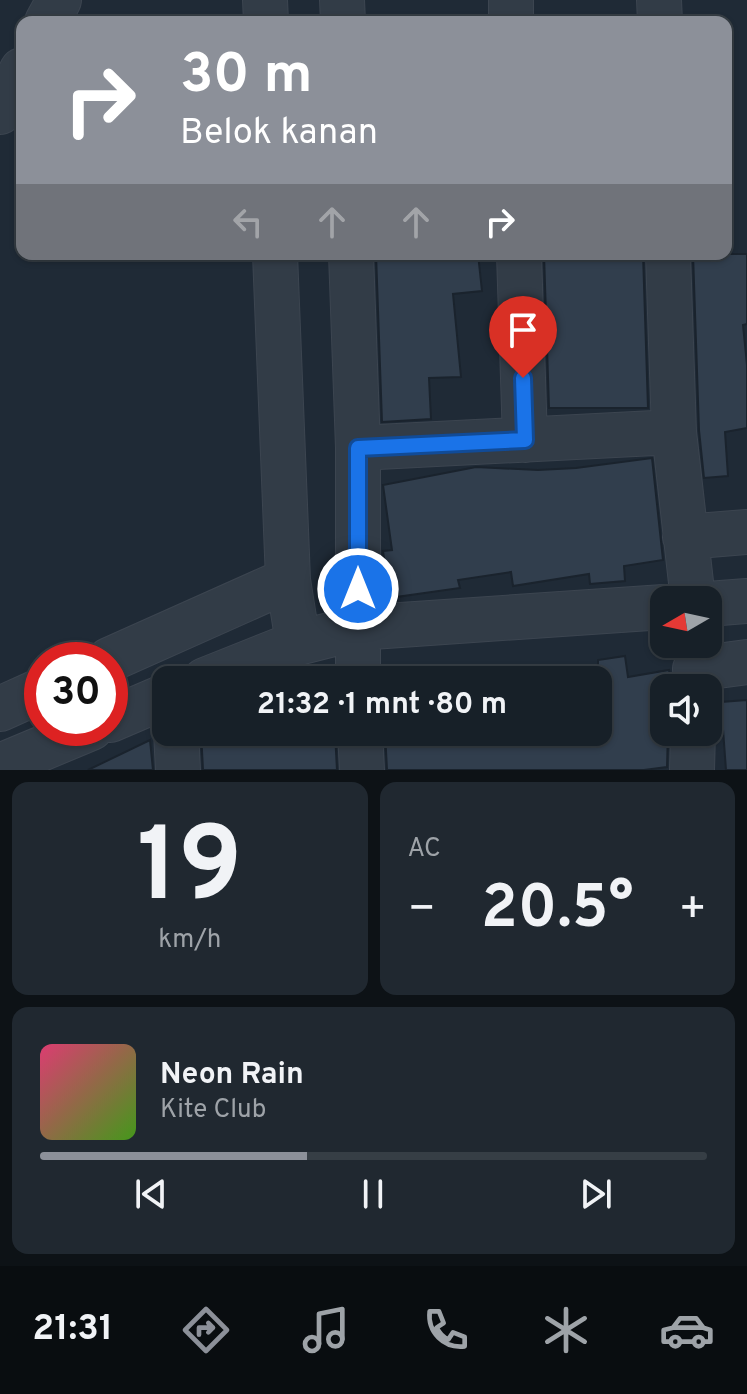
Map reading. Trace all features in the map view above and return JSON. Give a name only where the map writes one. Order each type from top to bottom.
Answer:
[{"type":"street","points":[[0,112],[16,81]]},
{"type":"street","points":[[275,260],[288,580],[298,643]]},
{"type":"street","points":[[351,260],[358,448],[358,666]]},
{"type":"street","points":[[519,260],[525,440]]},
{"type":"street","points":[[668,260],[674,432],[691,586]]},
{"type":"street","points":[[358,448],[674,432]]},
{"type":"street","points":[[685,537],[747,532]]},
{"type":"street","points":[[128,652],[288,580]]},
{"type":"street","points":[[722,603],[747,601]]},
{"type":"street","points":[[240,666],[298,643],[357,628],[650,608]]},
{"type":"street","points":[[695,667],[747,662]]},
{"type":"street","points":[[0,709],[24,698]]},
{"type":"street","points":[[128,712],[152,702]]},
{"type":"street","points":[[0,766],[48,746]]},
{"type":"street","points":[[177,746],[178,770]]},
{"type":"street","points":[[361,746],[362,770]]},
{"type":"street","points":[[692,770],[693,746]]},
{"type":"building","points":[[732,254],[747,254],[747,324],[743,325],[747,365],[747,428],[725,432],[728,476],[704,478],[699,430],[693,260],[732,260]]},
{"type":"building","points":[[376,260],[479,260],[482,291],[453,294],[461,377],[429,378],[431,419],[382,422]]},
{"type":"building","points":[[544,260],[643,260],[648,408],[549,408]]},
{"type":"building","points":[[652,458],[663,560],[624,566],[625,581],[590,584],[589,574],[513,586],[511,572],[458,580],[460,588],[389,598],[383,551],[392,550],[383,485],[476,467],[538,470]]},
{"type":"building","points":[[625,656],[628,677],[669,670],[670,674],[650,674],[650,746],[668,746],[667,767],[644,770],[387,770],[386,746],[612,746],[612,666],[598,666],[598,660]]},
{"type":"building","points":[[747,700],[747,770],[726,770],[722,702]]},
{"type":"building","points":[[150,740],[153,770],[88,770]]},
{"type":"building","points":[[202,746],[336,746],[337,770],[203,770]]},
{"type":"route","points":[[358,589],[358,448],[525,440],[523,378]]}]
